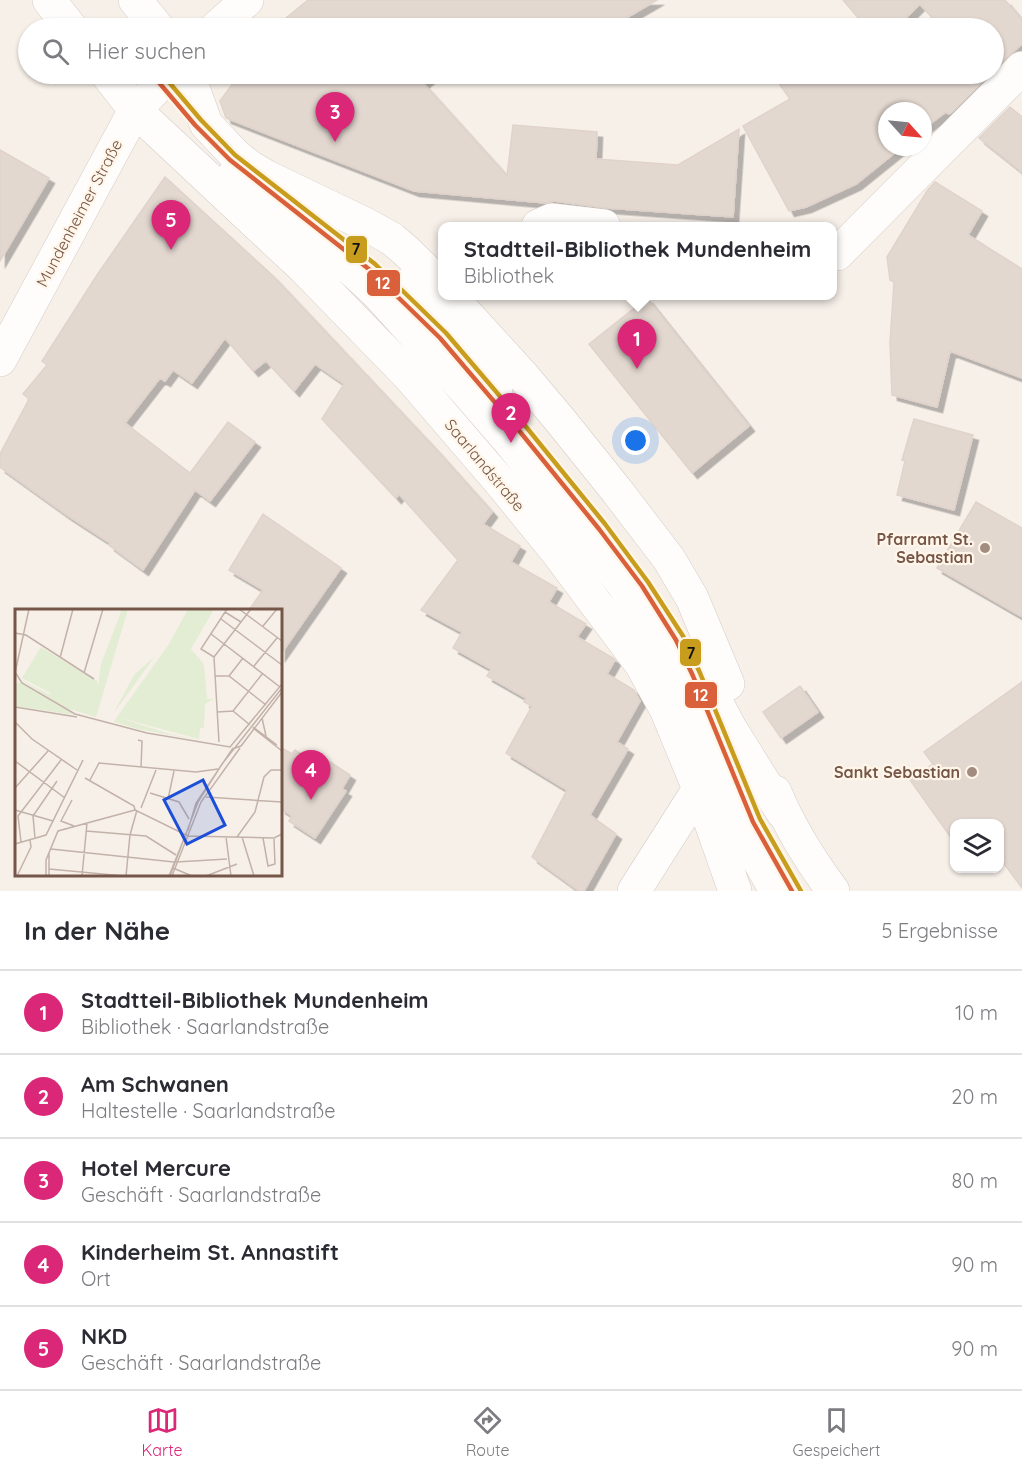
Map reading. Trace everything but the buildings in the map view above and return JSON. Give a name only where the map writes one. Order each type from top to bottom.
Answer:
[{"type":"street","points":[[49,0],[63,18]]},
{"type":"street","points":[[135,0],[150,18]]},
{"type":"street","points":[[227,18],[247,0]]},
{"type":"street","points":[[837,254],[1017,82]]},
{"type":"street","points":[[115,84],[135,110],[222,164],[350,268],[377,293],[466,392],[563,507],[636,602],[672,664],[716,757],[737,816],[752,849],[776,891]]},
{"type":"street","name":"Mundenheimer Straße","points":[[0,360],[135,110],[160,84]]},
{"type":"street","points":[[192,84],[206,124],[235,155],[375,264],[405,292],[453,341],[605,524],[648,582],[683,636],[734,719],[783,813],[813,864],[833,891]]},
{"type":"street","name":"Saarlandstraße","points":[[135,110],[320,285],[410,377],[565,562],[641,664],[666,709],[699,789],[735,891]]},
{"type":"street","points":[[250,167],[392,239],[438,282]]},
{"type":"street","points":[[547,222],[552,220],[569,222]]},
{"type":"street","points":[[454,300],[523,375],[669,559],[692,598],[734,719],[699,789],[634,891]]},
{"type":"transit line","name":"12","points":[[160,84],[195,125],[230,160],[370,270],[440,338],[599,529],[642,586],[676,640],[753,822],[792,891]]},
{"type":"transit line","name":"7","points":[[170,84],[235,155],[375,264],[446,333],[605,524],[648,582],[683,636],[760,819],[801,891]]},
{"type":"place","name":"Hotel Mercure","points":[[335,142]]},
{"type":"place","name":"NKD","points":[[171,250]]},
{"type":"place","name":"Stadtteil-Bibliothek Mundenheim","points":[[637,369]]},
{"type":"place","name":"Am Schwanen","points":[[511,443]]},
{"type":"place","name":"Pfarramt St. Sebastian","points":[[985,548]]},
{"type":"place","name":"Sankt Sebastian","points":[[972,772]]},
{"type":"place","name":"Kinderheim St. Annastift","points":[[311,800]]}]
